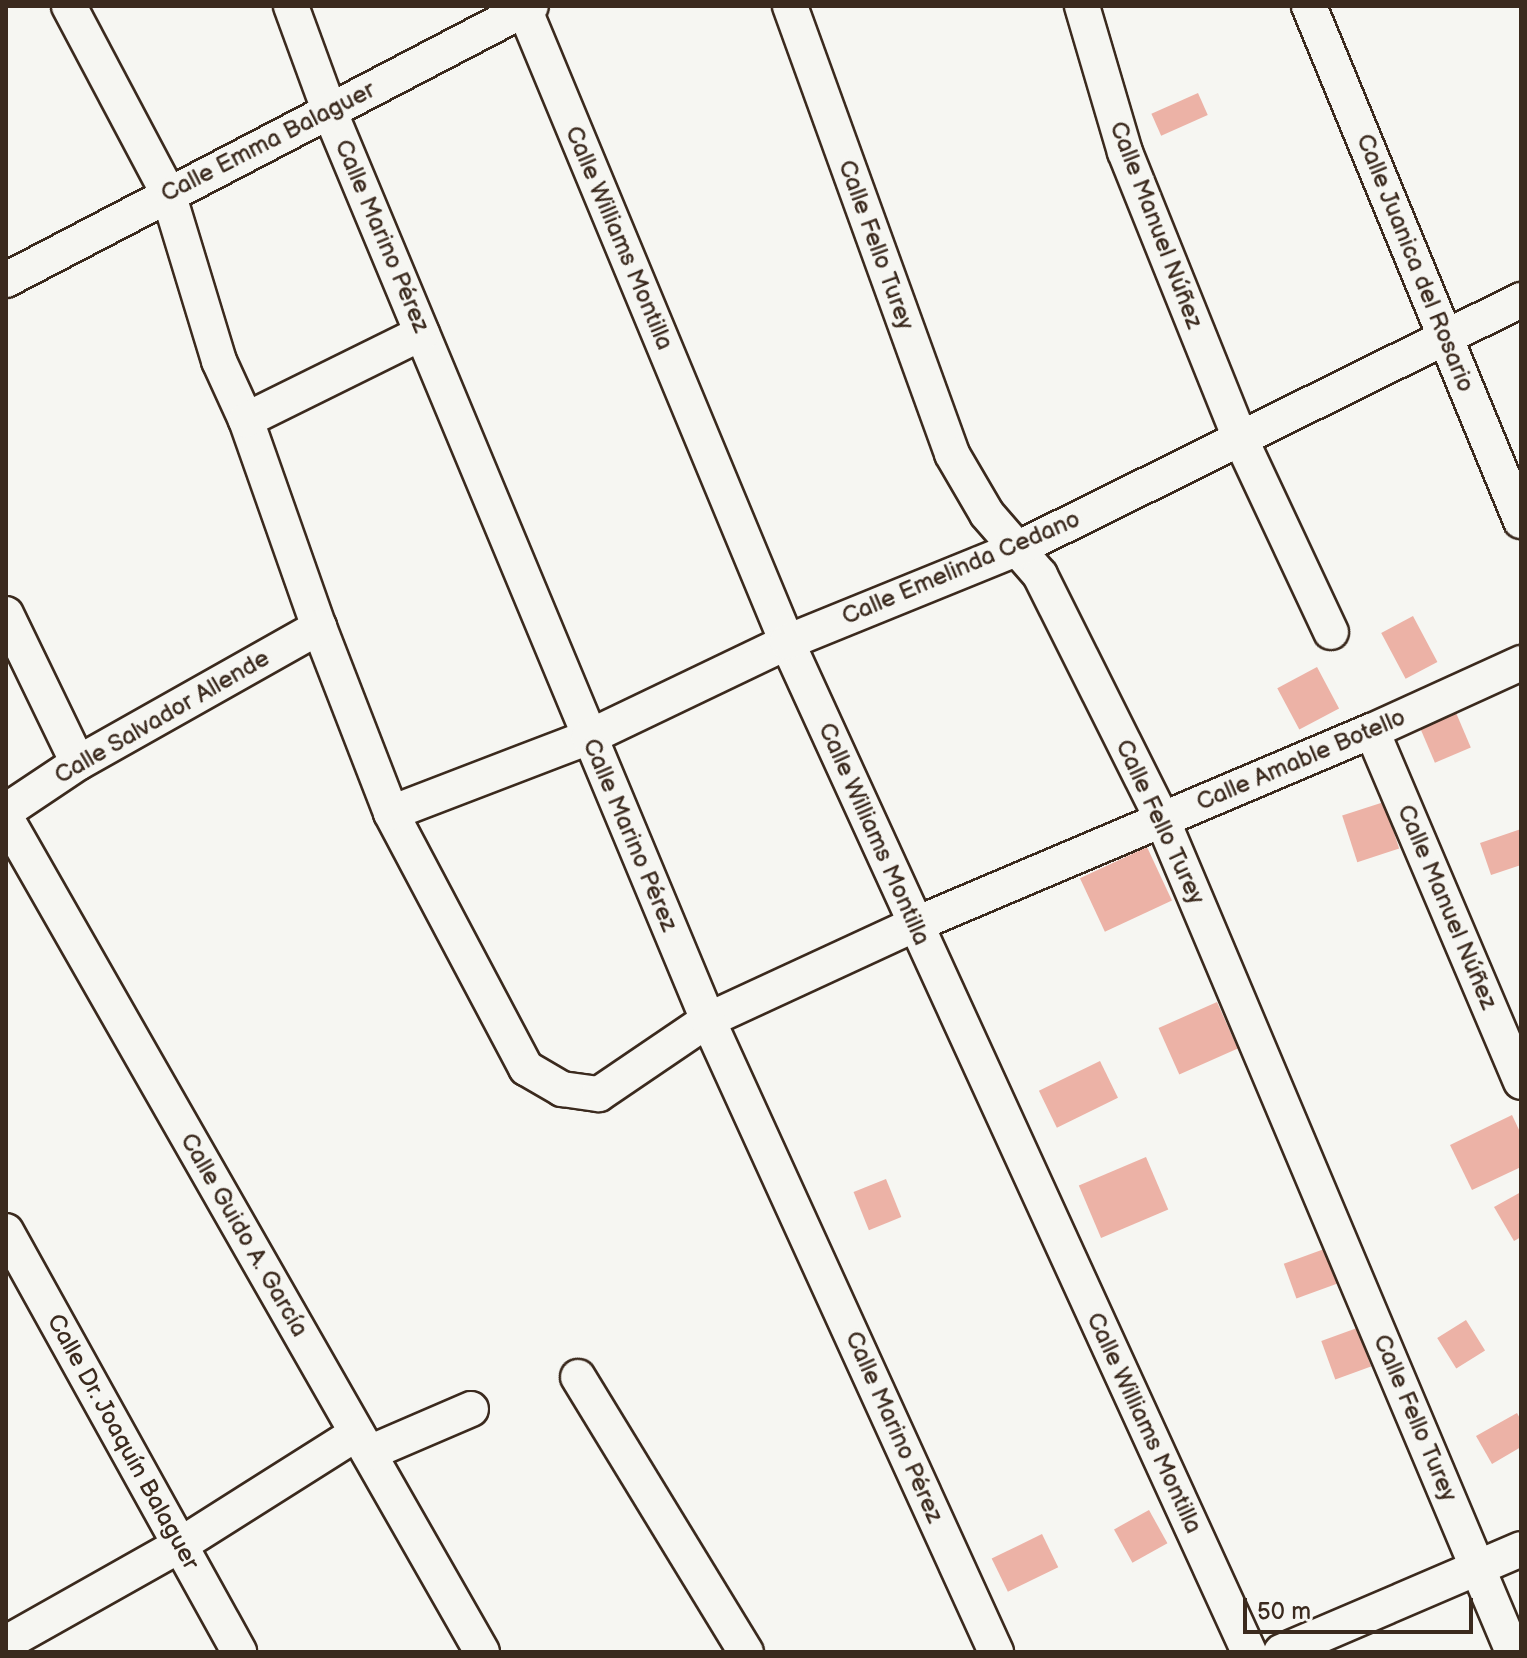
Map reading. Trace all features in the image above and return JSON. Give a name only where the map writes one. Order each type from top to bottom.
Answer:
[{"type":"street","points":[[69,6],[168,193],[219,361],[246,420],[319,627],[391,813]]},
{"type":"street","name":"Calle Marino Pérez","points":[[291,6],[329,110],[708,1020],[996,1652]]},
{"type":"street","name":"Calle Fello Turey","points":[[790,6],[952,454],[987,514],[1040,575],[1162,819],[1513,1652]]},
{"type":"street","name":"Calle Manuel Núñez","points":[[1082,6],[1125,152],[1241,440],[1331,632]]},
{"type":"street","name":"Calle Juanica del Rosario","points":[[1309,6],[1521,521]]},
{"type":"street","name":"Calle Emma Balaguer","points":[[6,280],[526,7]]},
{"type":"street","name":"Calle Williams Montilla","points":[[526,7],[787,642],[1249,1652]]},
{"type":"street","name":"Calle Emelinda Cedano","points":[[391,813],[589,737],[787,642],[1019,548],[1521,300]]},
{"type":"street","points":[[246,420],[422,333]]},
{"type":"street","points":[[6,614],[78,763]]},
{"type":"street","name":"Calle Salvador Allende","points":[[6,811],[78,763],[319,627]]},
{"type":"street","name":"Calle Amable Botello","points":[[391,813],[526,1068],[562,1089],[599,1094],[708,1020],[914,925],[1372,731],[1521,663]]},
{"type":"street","name":"Calle Manuel Núñez","points":[[1372,731],[1521,1082]]},
{"type":"street","name":"Calle Guido A. García","points":[[6,818],[482,1652]]},
{"type":"street","name":"Calle Dr. Joaquín Balaguer","points":[[6,1231],[239,1652]]},
{"type":"street","points":[[578,1377],[746,1652]]},
{"type":"street","points":[[6,1643],[363,1443],[471,1409]]},
{"type":"street","points":[[1281,1652],[1521,1549]]},
{"type":"building","points":[[1198,93],[1208,115],[1161,136],[1151,114]]},
{"type":"building","points":[[1413,616],[1437,662],[1406,679],[1381,633]]},
{"type":"building","points":[[1317,667],[1339,708],[1299,730],[1277,688]]},
{"type":"building","points":[[1454,708],[1471,748],[1435,763],[1418,723]]},
{"type":"building","points":[[1384,802],[1399,849],[1357,862],[1342,816]]},
{"type":"building","points":[[1521,829],[1521,865],[1491,875],[1480,843]]},
{"type":"building","points":[[1147,847],[1172,900],[1105,932],[1080,878]]},
{"type":"building","points":[[1217,1002],[1238,1049],[1179,1075],[1159,1028]]},
{"type":"building","points":[[1100,1061],[1118,1098],[1057,1128],[1039,1091]]},
{"type":"building","points":[[1512,1115],[1521,1134],[1521,1167],[1472,1190],[1450,1145]]},
{"type":"building","points":[[1146,1157],[1168,1209],[1101,1238],[1079,1186]]},
{"type":"building","points":[[886,1179],[901,1217],[869,1230],[854,1192]]},
{"type":"building","points":[[1521,1192],[1521,1237],[1514,1241],[1494,1207]]},
{"type":"building","points":[[1327,1248],[1340,1283],[1296,1299],[1284,1264]]},
{"type":"building","points":[[1466,1320],[1485,1351],[1456,1369],[1437,1338]]},
{"type":"building","points":[[1357,1328],[1371,1367],[1335,1380],[1321,1341]]},
{"type":"building","points":[[1517,1413],[1521,1420],[1521,1447],[1492,1464],[1476,1436]]},
{"type":"building","points":[[1149,1510],[1167,1543],[1132,1563],[1114,1529]]},
{"type":"building","points":[[1042,1534],[1058,1567],[1008,1592],[992,1559]]}]
